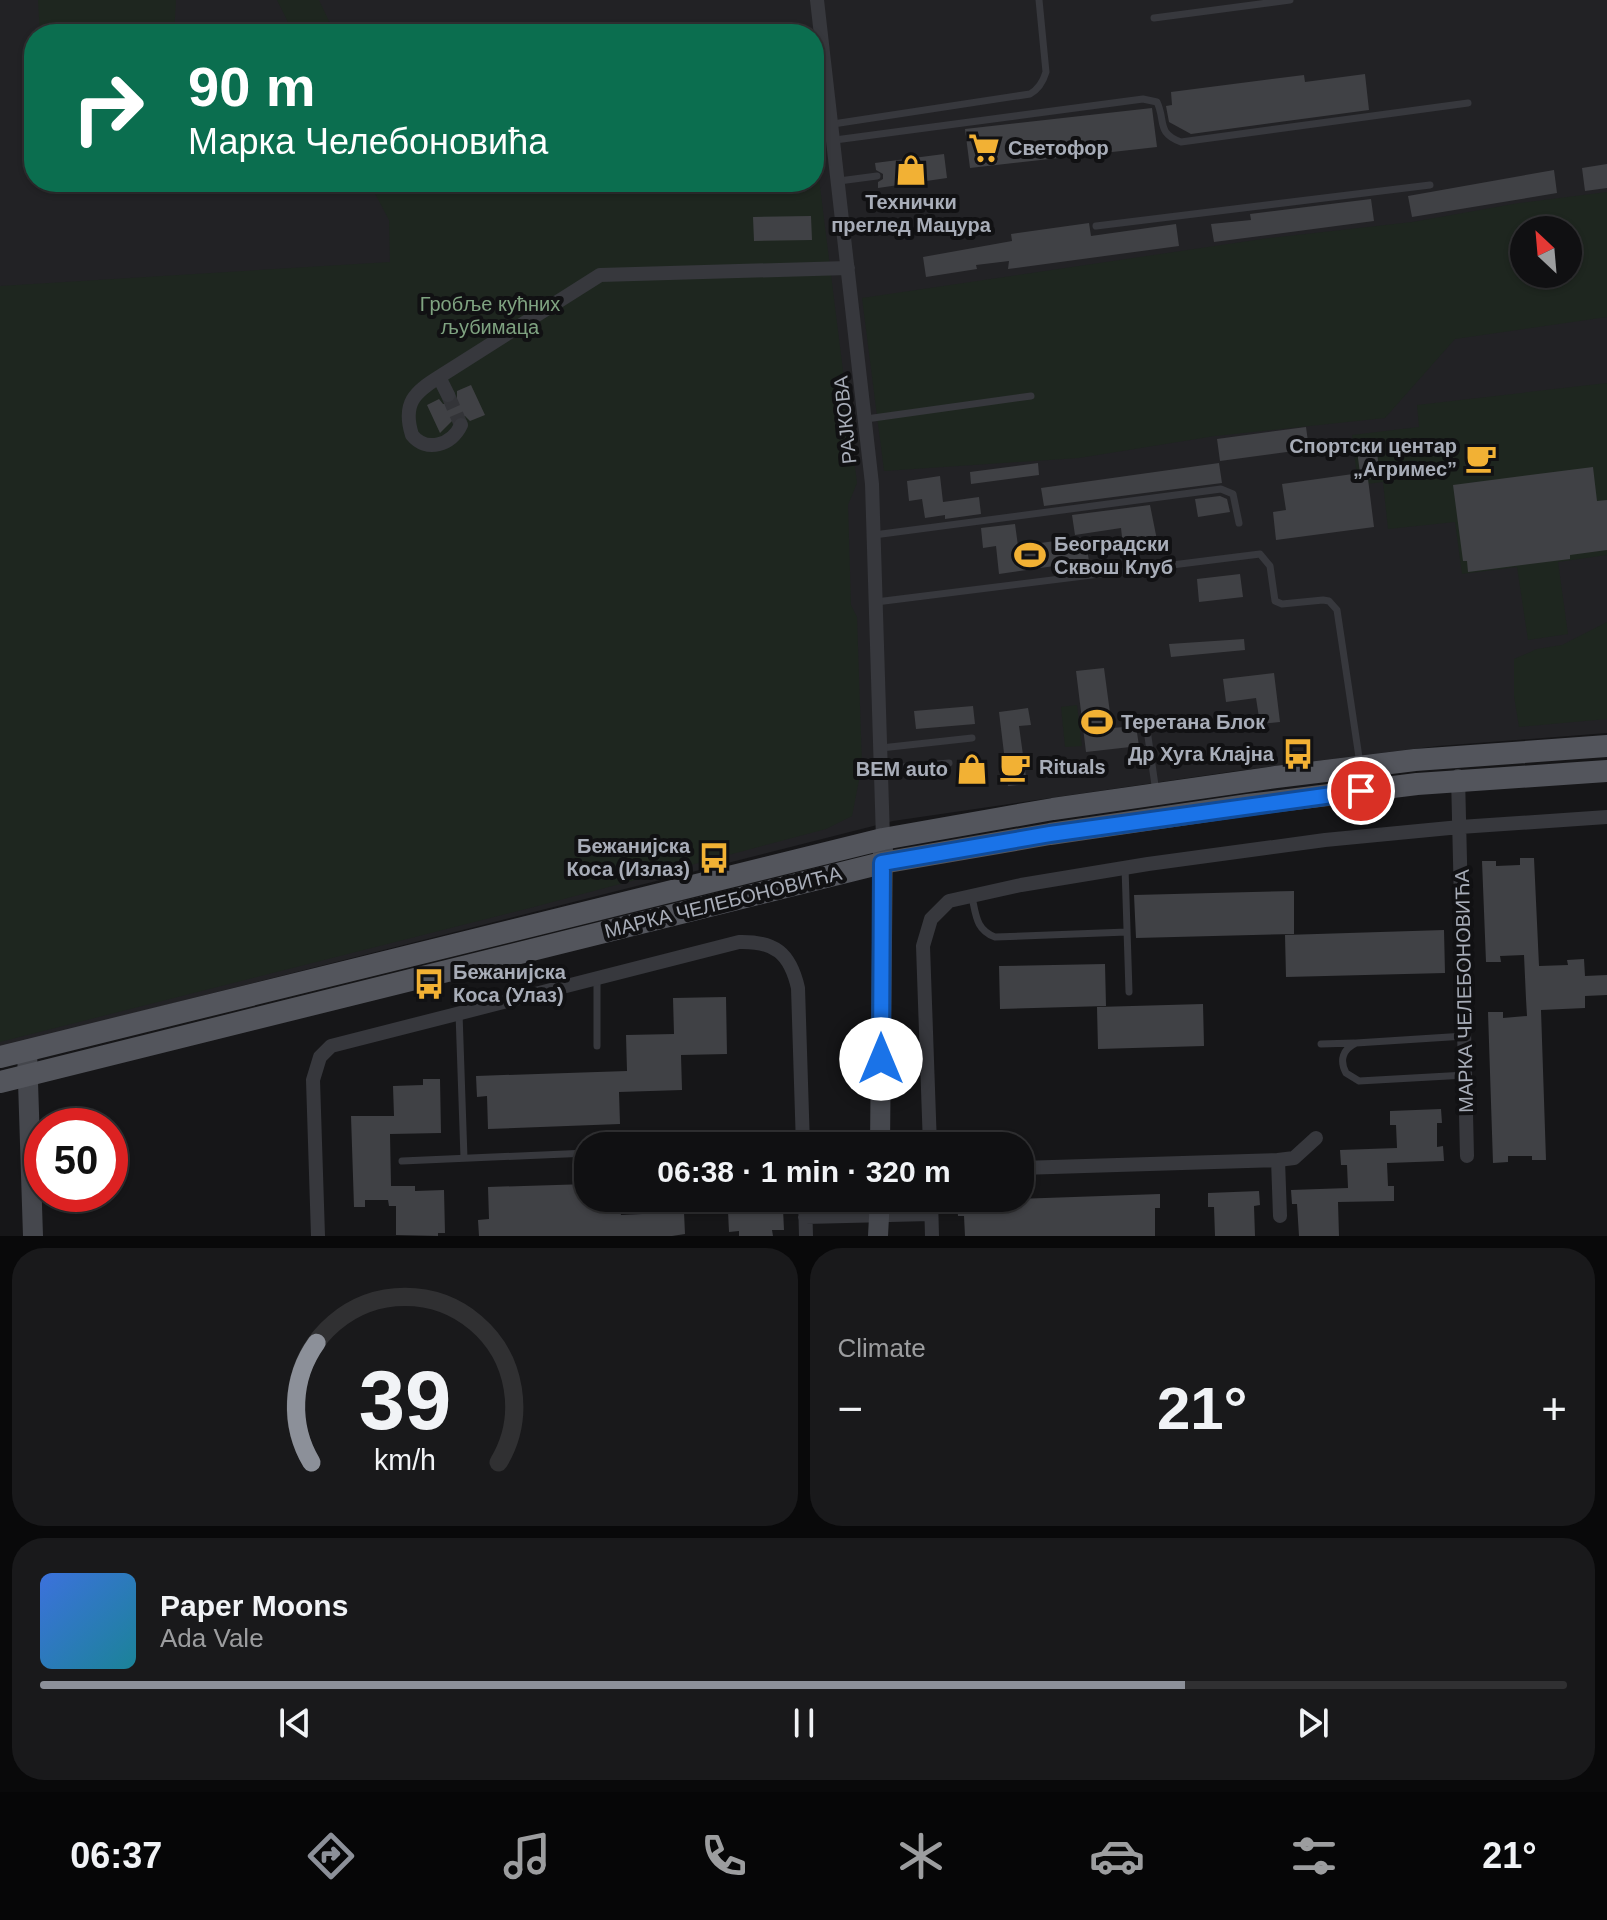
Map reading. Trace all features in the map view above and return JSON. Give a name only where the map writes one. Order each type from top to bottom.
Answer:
[{"type":"main road","name":"МАРКА ЧЕЛЕБОНОВИЋА","points":[[0,1057],[883,839],[1156,794],[1361,767],[1607,746]]},
{"type":"main road","name":"МАРКА ЧЕЛЕБОНОВИЋА","points":[[0,1082],[882,863],[1233,807],[1458,781],[1607,771]]},
{"type":"main road","points":[[880,1132],[883,839]]},
{"type":"main road","points":[[27,1051],[33,1236]]},
{"type":"main road","points":[[878,1236],[880,1212]]},
{"type":"street","name":"РАЈКОВА","points":[[817,0],[820,24]]},
{"type":"street","name":"РАЈКОВА","points":[[824,54],[866,419],[874,535],[883,839]]},
{"type":"street","points":[[461,425],[456,434],[431,446],[423,446],[412,435],[411,400],[419,390],[600,275],[848,268]]},
{"type":"street","points":[[439,377],[448,395]]},
{"type":"street","name":"МАРКА ЧЕЛЕБОНОВИЋА","points":[[1457,757],[1467,1156]]},
{"type":"street","points":[[930,1132],[923,946],[931,919],[949,901],[1125,867],[1325,840],[1607,817]]},
{"type":"street","points":[[318,1236],[313,1080],[314,1068],[331,1046],[739,942],[764,943],[785,955],[794,968],[798,988],[803,1132]]},
{"type":"street","points":[[1034,1168],[1278,1160],[1294,1158],[1316,1138]]},
{"type":"street","points":[[1278,1160],[1280,1216]]},
{"type":"street","points":[[805,1212],[806,1236]]},
{"type":"street","points":[[805,1217],[839,1212]]},
{"type":"street","points":[[931,1212],[932,1236]]},
{"type":"lane","points":[[833,124],[1035,92],[1043,83],[1046,72],[1039,1],[1051,0]]},
{"type":"lane","points":[[1154,18],[1290,0]]},
{"type":"lane","points":[[835,140],[1143,99],[1157,102],[1163,129],[1181,142],[1468,103]]},
{"type":"lane","points":[[839,181],[877,176]]},
{"type":"lane","points":[[1096,226],[1430,185]]},
{"type":"lane","points":[[866,419],[1031,396]]},
{"type":"lane","points":[[874,535],[1221,489],[1233,494],[1239,523]]},
{"type":"lane","points":[[876,602],[1260,554],[1270,566],[1275,601],[1282,604],[1323,600],[1329,601],[1337,610],[1361,767]]},
{"type":"lane","points":[[1146,723],[1156,794]]},
{"type":"lane","points":[[881,748],[972,738]]},
{"type":"lane","points":[[881,769],[949,763]]},
{"type":"lane","points":[[1125,867],[1129,992]]},
{"type":"lane","points":[[971,895],[978,926],[995,937],[1127,932]]},
{"type":"lane","points":[[597,978],[597,1046]]},
{"type":"lane","points":[[459,1013],[464,1158]]},
{"type":"lane","points":[[1321,1044],[1465,1036]]},
{"type":"lane","points":[[1356,1043],[1344,1052],[1342,1059],[1346,1073],[1359,1081],[1466,1075]]},
{"type":"lane","points":[[402,1161],[574,1154]]},
{"type":"shaded area","points":[[0,0],[1607,0],[1607,733],[1438,746],[1243,770],[893,821],[0,1047]]},
{"type":"green space","points":[[38,0],[176,0],[175,24],[39,24]]},
{"type":"green space","points":[[277,0],[319,0],[330,24],[289,24]]},
{"type":"green space","name":"Гробље кућних љубимаца","points":[[374,192],[821,192],[857,483],[848,505],[851,605],[857,617],[862,765],[852,816],[826,829],[534,907],[0,1042],[0,286],[390,262],[389,220]]},
{"type":"green space","points":[[1607,192],[1607,317],[1455,339],[1385,418],[1215,436],[1079,458],[884,471],[862,298],[1262,239],[1412,222],[1519,203]]},
{"type":"green space","name":"Спортски центар „Агримес”","points":[[1607,383],[1607,555],[1558,562],[1568,634],[1528,640],[1517,567],[1462,574],[1455,522],[1388,529],[1383,482],[1358,485],[1352,435],[1419,427],[1417,405]]},
{"type":"green space","points":[[1607,622],[1607,719],[1519,727],[1514,696],[1514,659],[1537,649],[1562,645]]},
{"type":"green space","points":[[1077,705],[1082,746],[1065,747],[1061,707]]},
{"type":"building","points":[[1365,74],[1369,110],[1191,134],[1169,122],[1166,106],[1172,105],[1171,92],[1304,75],[1305,82]]},
{"type":"building","points":[[1152,108],[1157,147],[970,168],[965,129]]},
{"type":"building","name":"Технички преглед Мацура","points":[[944,154],[947,178],[878,188],[883,174],[876,170],[875,163]]},
{"type":"building","points":[[1607,164],[1607,188],[1585,191],[1582,168]]},
{"type":"building","points":[[1554,170],[1557,193],[1412,217],[1408,196]]},
{"type":"building","points":[[1371,199],[1374,221],[1214,242],[1211,224],[1251,220],[1250,214]]},
{"type":"building","points":[[811,216],[812,240],[754,241],[753,217]]},
{"type":"building","points":[[1089,223],[1091,236],[1176,224],[1179,246],[1008,269],[1009,261],[976,265],[977,269],[926,277],[923,257],[1012,241],[1011,234]]},
{"type":"building","points":[[471,385],[485,415],[470,421],[465,416],[457,416],[440,433],[427,405],[439,399],[443,404],[452,404],[457,400],[457,391]]},
{"type":"building","points":[[1306,427],[1309,449],[1220,461],[1217,439]]},
{"type":"building","points":[[1366,442],[1367,445],[1376,443],[1380,478],[1368,479],[1374,527],[1276,540],[1273,512],[1286,510],[1282,484],[1360,473],[1356,443]]},
{"type":"building","points":[[1038,463],[1039,475],[971,484],[970,472]]},
{"type":"building","points":[[1219,463],[1222,483],[1044,506],[1041,488]]},
{"type":"building","points":[[1593,467],[1597,501],[1607,500],[1607,550],[1570,555],[1570,559],[1468,572],[1467,561],[1463,561],[1453,485]]},
{"type":"building","points":[[940,476],[943,502],[979,497],[981,514],[945,519],[945,515],[925,518],[922,499],[909,501],[907,481]]},
{"type":"building","points":[[1220,496],[1227,499],[1230,512],[1198,517],[1195,499]]},
{"type":"building","points":[[1150,505],[1159,550],[1124,555],[1121,528],[1075,535],[1072,515]]},
{"type":"building","points":[[1015,524],[1018,546],[1085,537],[1089,561],[999,574],[996,546],[983,548],[981,528]]},
{"type":"building","points":[[1240,574],[1243,597],[1199,602],[1197,579]]},
{"type":"building","points":[[1244,639],[1245,650],[1171,657],[1169,644]]},
{"type":"building","name":"Теретана Блок","points":[[1104,668],[1112,728],[1136,726],[1139,746],[1086,752],[1076,671]]},
{"type":"building","points":[[1274,673],[1280,722],[1260,724],[1256,698],[1226,702],[1223,679]]},
{"type":"building","points":[[973,706],[975,724],[916,729],[914,711]]},
{"type":"building","points":[[1028,708],[1031,725],[1019,726],[1027,784],[1008,786],[999,712]]},
{"type":"building","points":[[1520,858],[1534,858],[1539,966],[1568,965],[1567,960],[1584,959],[1585,976],[1607,975],[1607,995],[1585,996],[1585,1008],[1541,1010],[1546,1160],[1532,1160],[1532,1156],[1508,1156],[1508,1162],[1493,1163],[1488,1012],[1503,1012],[1503,1018],[1527,1016],[1524,955],[1500,956],[1501,962],[1486,962],[1482,861],[1496,861],[1496,866],[1520,865]]},
{"type":"building","points":[[1294,891],[1294,934],[1136,938],[1134,895]]},
{"type":"building","points":[[1444,930],[1445,973],[1286,977],[1285,935]]},
{"type":"building","points":[[1105,964],[1106,1006],[1000,1009],[999,966]]},
{"type":"building","points":[[726,997],[727,1054],[681,1055],[682,1090],[619,1092],[620,1124],[488,1129],[487,1096],[477,1097],[476,1076],[627,1071],[626,1035],[674,1034],[673,998]]},
{"type":"building","points":[[1203,1004],[1204,1046],[1098,1049],[1097,1007]]},
{"type":"building","points":[[423,1079],[440,1079],[441,1133],[390,1134],[391,1186],[415,1186],[415,1191],[444,1190],[445,1233],[438,1233],[438,1236],[396,1235],[396,1206],[389,1206],[388,1200],[365,1200],[365,1207],[354,1207],[351,1116],[394,1116],[393,1086],[423,1085]]},
{"type":"building","points":[[1441,1109],[1442,1123],[1437,1123],[1437,1147],[1443,1146],[1444,1161],[1387,1163],[1388,1186],[1394,1186],[1394,1201],[1338,1202],[1339,1236],[1299,1236],[1297,1204],[1292,1204],[1291,1190],[1348,1188],[1347,1165],[1341,1165],[1340,1150],[1397,1148],[1396,1125],[1390,1125],[1390,1111]]},
{"type":"building","points":[[574,1184],[574,1212],[621,1212],[621,1215],[684,1212],[685,1234],[479,1236],[478,1220],[489,1219],[488,1187]]},
{"type":"building","points":[[1259,1191],[1260,1205],[1254,1206],[1255,1236],[1215,1236],[1214,1207],[1208,1207],[1208,1193]]},
{"type":"building","points":[[1160,1194],[1160,1208],[1155,1208],[1155,1236],[965,1236],[964,1216],[958,1216],[958,1212],[1034,1212],[1034,1198]]},
{"type":"building","points":[[728,1212],[783,1212],[784,1230],[772,1230],[773,1236],[739,1236],[739,1231],[729,1232]]},
{"type":"tunnel","points":[[448,395],[461,425]]},
{"type":"place","name":"Светофор","points":[[984,148]]},
{"type":"place","name":"Технички преглед Мацура","points":[[911,170]]},
{"type":"place","name":"Спортски центар „Агримес”","points":[[1481,458]]},
{"type":"place","name":"Београдски Сквош Клуб","points":[[1030,555]]},
{"type":"place","name":"Теретана Блок","points":[[1097,722]]},
{"type":"place","name":"Др Хуга Клајна","points":[[1298,754]]},
{"type":"place","name":"Rituals","points":[[1015,767]]},
{"type":"place","name":"BEM auto","points":[[972,769]]},
{"type":"place","name":"Бежанијска Коса (Излаз)","points":[[714,858]]},
{"type":"place","name":"Бежанијска Коса (Улаз)","points":[[429,984]]},
{"type":"route","points":[[881,1059],[882,863],[1050,834],[1361,791]]}]
